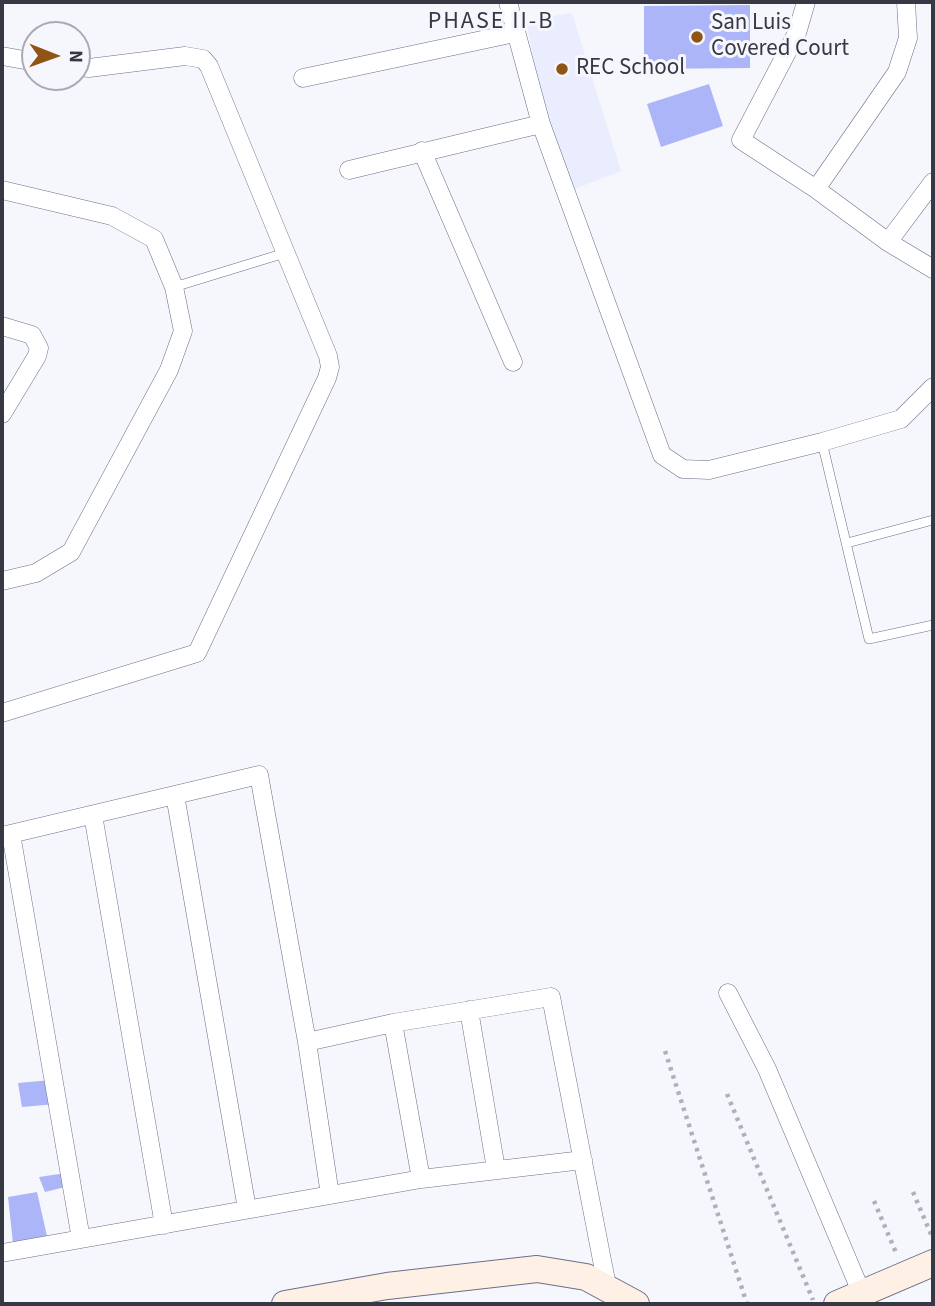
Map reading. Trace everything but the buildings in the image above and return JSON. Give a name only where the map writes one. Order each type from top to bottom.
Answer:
[{"type":"street","points":[[508,2],[541,124],[662,455],[683,469],[709,470],[821,442],[901,419],[933,387]]},
{"type":"street","points":[[806,2],[797,33],[741,140],[888,242],[933,269]]},
{"type":"street","points":[[816,190],[897,72],[908,38],[906,2]]},
{"type":"street","points":[[303,78],[515,33]]},
{"type":"street","points":[[2,56],[21,59]]},
{"type":"street","points":[[2,713],[197,653],[329,373],[328,356],[209,66],[202,60],[185,56],[91,68]]},
{"type":"street","points":[[349,170],[541,124]]},
{"type":"street","points":[[422,151],[513,362]]},
{"type":"street","points":[[888,242],[933,181]]},
{"type":"street","points":[[2,190],[112,216],[154,239],[174,287],[183,331],[169,370],[71,552],[36,573],[2,581]]},
{"type":"street","points":[[2,326],[32,335],[39,348],[37,356],[2,414]]},
{"type":"street","points":[[81,1239],[6,835],[259,775],[307,1041],[330,1195]]},
{"type":"street","points":[[175,795],[247,1209]]},
{"type":"street","points":[[93,815],[164,1224]]},
{"type":"street","points":[[728,993],[766,1069],[862,1294]]},
{"type":"street","points":[[307,1041],[393,1023],[551,997],[607,1286]]},
{"type":"street","points":[[469,1010],[496,1169]]},
{"type":"street","points":[[393,1023],[421,1179]]},
{"type":"street","points":[[2,1253],[421,1179],[583,1160]]},
{"type":"street","points":[[837,1304],[933,1263]]},
{"type":"street","points":[[285,1304],[387,1286],[537,1269],[586,1277],[636,1304]]},
{"type":"lane","points":[[174,287],[285,253]]},
{"type":"lane","points":[[821,442],[869,639],[933,625]]},
{"type":"lane","points":[[847,543],[933,520]]},
{"type":"path","points":[[665,1051],[747,1304]]},
{"type":"path","points":[[727,1094],[814,1304]]},
{"type":"path","points":[[913,1192],[933,1240]]},
{"type":"path","points":[[874,1201],[905,1275]]},
{"type":"shaded area","name":"REC School","points":[[572,13],[621,171],[572,190],[545,118],[526,20]]},
{"type":"place","name":"San Luis Covered Court","points":[[697,37]]},
{"type":"place","name":"REC School","points":[[562,69]]},
{"type":"district","name":"PHASE II-B","points":[[491,23]]}]
